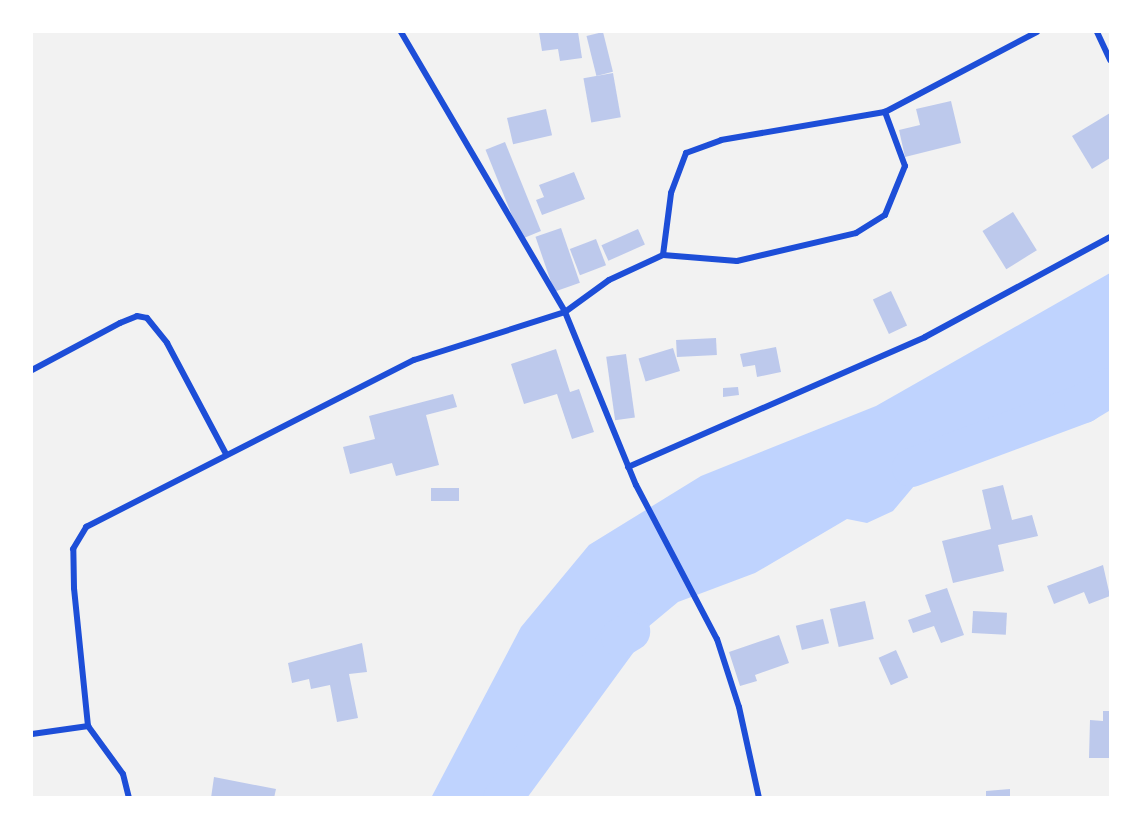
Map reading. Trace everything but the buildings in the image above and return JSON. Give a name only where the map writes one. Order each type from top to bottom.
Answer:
[{"type":"street","points":[[401,32],[565,312],[636,485],[717,639],[740,707],[759,798]]},
{"type":"street","points":[[663,255],[671,193],[686,153],[721,140],[885,112],[1037,32]]},
{"type":"street","points":[[1097,32],[1110,60]]},
{"type":"street","points":[[129,798],[123,774],[88,726],[74,588],[74,549],[86,527],[414,360],[565,312],[609,280],[663,255],[736,261],[856,233],[885,215],[905,166],[885,112]]},
{"type":"street","points":[[628,467],[925,337],[1110,237]]},
{"type":"street","points":[[32,370],[120,323],[137,316],[147,318],[167,343],[226,454]]},
{"type":"street","points":[[32,734],[88,726]]},
{"type":"water","points":[[1110,273],[1110,387],[961,448],[914,486],[893,511],[867,523],[847,519],[755,573],[678,602],[595,671],[502,797],[431,798],[521,627],[589,545],[701,476],[876,406]]},
{"type":"waterway","points":[[911,467],[1083,403],[1110,387]]},
{"type":"waterway","points":[[502,798],[620,637],[630,631]]}]
